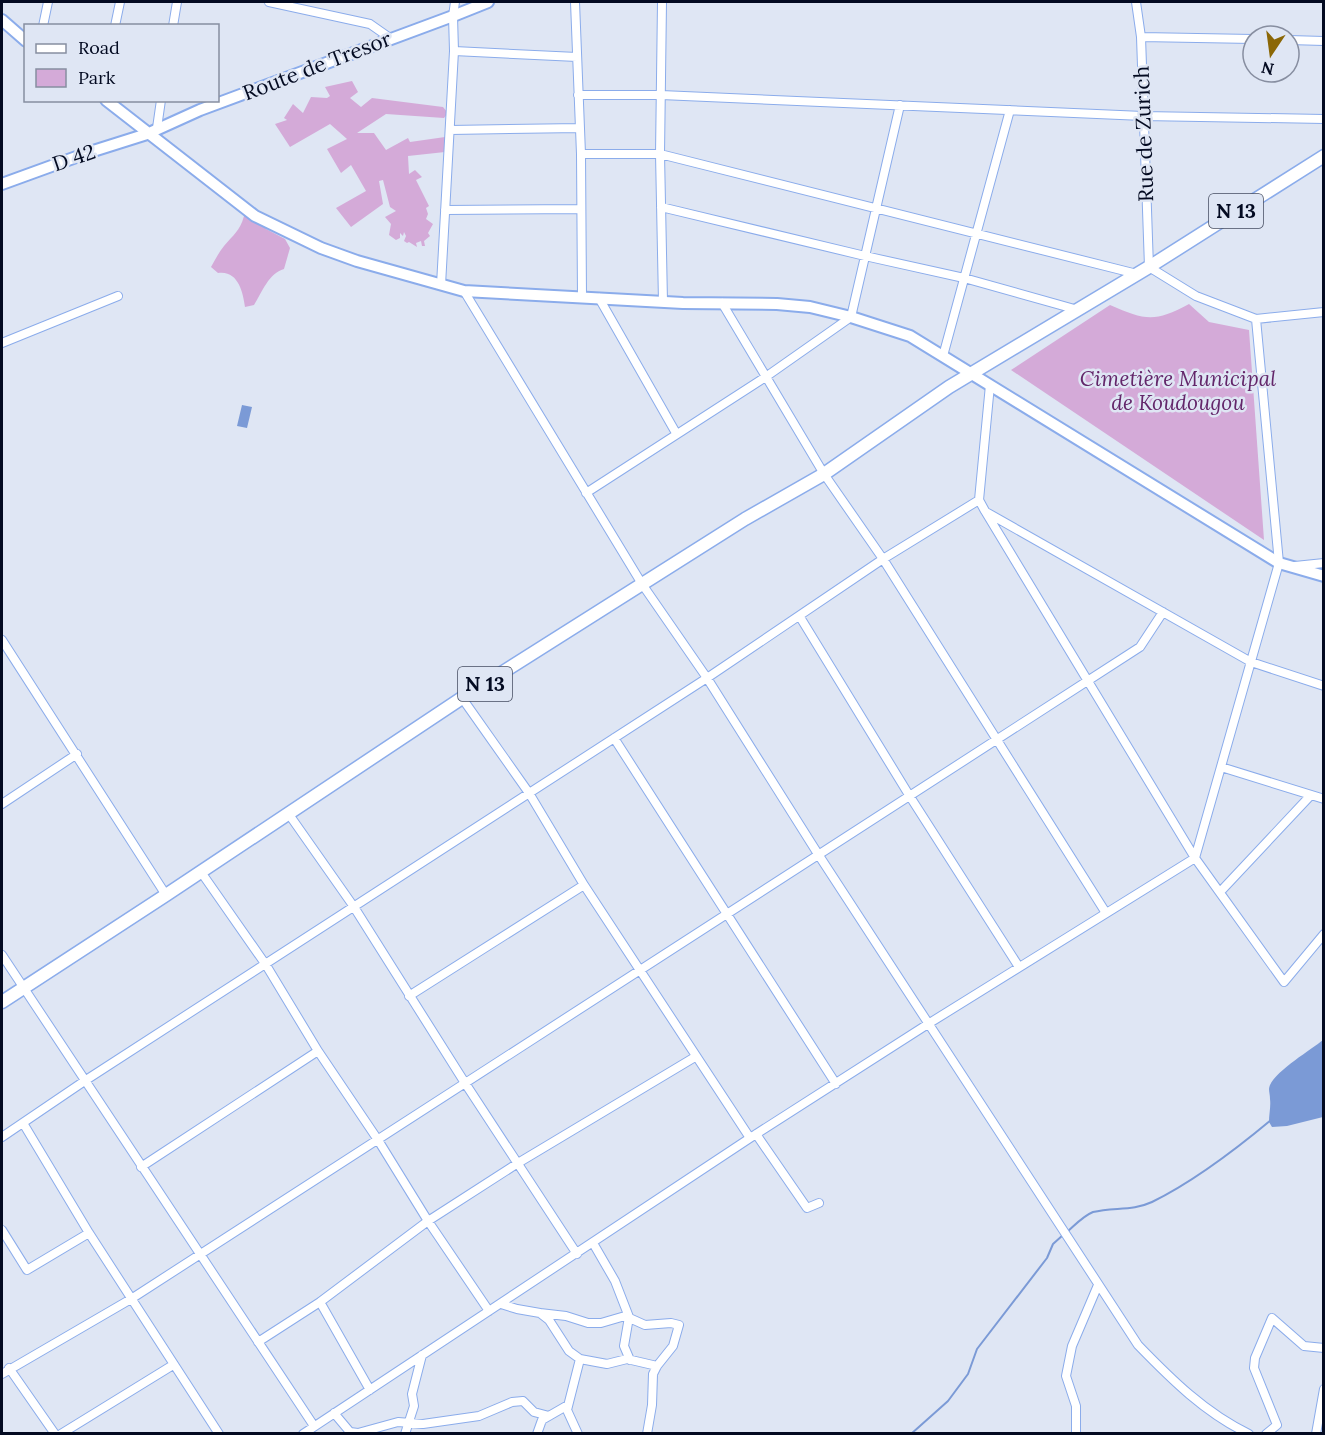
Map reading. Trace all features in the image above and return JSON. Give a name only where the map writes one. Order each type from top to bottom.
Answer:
[{"type":"main road","name":"N 13","points":[[2,1002],[462,698],[745,519],[825,474],[949,387],[1149,267],[1323,156]]},
{"type":"street","points":[[43,24],[48,2]]},
{"type":"street","points":[[115,24],[120,2]]},
{"type":"street","points":[[173,24],[177,2]]},
{"type":"street","points":[[269,2],[370,24],[390,38]]},
{"type":"street","points":[[441,285],[455,2]]},
{"type":"street","name":"Route de Tresor","points":[[152,131],[488,2]]},
{"type":"street","points":[[575,2],[581,154],[582,297]]},
{"type":"street","points":[[662,2],[660,154],[663,302]]},
{"type":"street","name":"Rue de Zurich","points":[[1136,2],[1141,37],[1149,267]]},
{"type":"street","points":[[152,131],[453,16]]},
{"type":"street","points":[[2,20],[24,39]]},
{"type":"street","points":[[1141,37],[1241,39]]},
{"type":"street","points":[[1301,40],[1323,41]]},
{"type":"street","points":[[454,51],[577,57]]},
{"type":"street","points":[[578,95],[661,95],[1143,116],[1323,119]]},
{"type":"street","points":[[109,102],[152,131],[255,216],[321,248],[357,261],[464,291],[810,307],[851,317],[910,336],[1279,562],[1323,576]]},
{"type":"street","points":[[152,131],[160,102]]},
{"type":"street","points":[[586,492],[767,376],[851,317],[900,105]]},
{"type":"street","points":[[943,356],[1010,110]]},
{"type":"street","points":[[450,130],[580,128]]},
{"type":"street","name":"D 42","points":[[2,184],[152,131]]},
{"type":"street","points":[[581,154],[660,154],[1137,274]]},
{"type":"street","points":[[661,207],[964,278],[1078,310]]},
{"type":"street","points":[[445,210],[581,209]]},
{"type":"street","points":[[1149,267],[1196,296],[1256,319],[1323,312]]},
{"type":"street","points":[[464,291],[642,585],[707,678],[818,854],[1138,1345],[1162,1370],[1200,1403],[1249,1434]]},
{"type":"street","points":[[2,343],[118,296]]},
{"type":"street","points":[[599,298],[676,433]]},
{"type":"street","points":[[722,303],[825,474],[883,559],[1106,913]]},
{"type":"street","points":[[2,955],[258,1342],[308,1431],[753,1136],[1195,858],[1279,562],[1256,319]]},
{"type":"street","points":[[990,385],[979,500],[984,512],[1195,858],[1284,982],[1323,934]]},
{"type":"street","points":[[2,1137],[86,1080],[707,678],[883,559],[979,500]]},
{"type":"street","points":[[984,512],[1251,662],[1323,686]]},
{"type":"street","points":[[1292,566],[1323,563]]},
{"type":"street","points":[[2,1374],[131,1299],[200,1255],[1140,647],[1163,612]]},
{"type":"street","points":[[800,616],[909,795],[1019,967]]},
{"type":"street","points":[[2,640],[166,895]]},
{"type":"street","points":[[462,698],[529,794],[584,885],[695,1057],[807,1208],[819,1203]]},
{"type":"street","points":[[614,738],[836,1084]]},
{"type":"street","points":[[3,801],[77,754]]},
{"type":"street","points":[[1221,767],[1323,799]]},
{"type":"street","points":[[1220,892],[1311,795]]},
{"type":"street","points":[[288,813],[354,908],[577,1254]]},
{"type":"street","points":[[201,872],[266,964],[318,1051],[489,1311]]},
{"type":"street","points":[[409,996],[584,885]]},
{"type":"street","points":[[141,1167],[318,1051]]},
{"type":"street","points":[[258,1342],[320,1302],[428,1221],[518,1163],[695,1057]]},
{"type":"street","points":[[23,1124],[89,1233],[219,1434]]},
{"type":"street","points":[[2,1230],[27,1270],[89,1233]]},
{"type":"street","points":[[593,1243],[615,1281],[629,1317],[624,1346],[630,1360]]},
{"type":"street","points":[[1076,1434],[1076,1406],[1066,1376],[1072,1346],[1098,1285]]},
{"type":"street","points":[[320,1302],[370,1390]]},
{"type":"street","points":[[501,1304],[517,1309],[566,1316],[588,1323],[601,1323],[625,1316],[645,1325],[671,1323],[678,1325],[673,1346],[653,1374],[652,1405],[647,1434]]},
{"type":"street","points":[[540,1313],[549,1320],[569,1351],[580,1359],[608,1364],[630,1360],[657,1366]]},
{"type":"street","points":[[1266,1434],[1277,1425],[1254,1368],[1255,1358],[1272,1318],[1304,1346],[1323,1348]]},
{"type":"street","points":[[405,1434],[414,1406],[412,1394],[422,1355]]},
{"type":"street","points":[[578,1434],[567,1410],[580,1359]]},
{"type":"street","points":[[61,1434],[173,1365]]},
{"type":"street","points":[[9,1368],[55,1434]]},
{"type":"street","points":[[1316,1434],[1323,1389]]},
{"type":"street","points":[[334,1413],[350,1432],[358,1433],[398,1422],[423,1425],[479,1416],[512,1402],[523,1401],[534,1412],[549,1416]]},
{"type":"street","points":[[537,1434],[542,1420],[568,1405]]},
{"type":"green space","points":[[352,81],[358,92],[350,98],[361,107],[372,98],[443,107],[448,113],[444,118],[386,114],[357,133],[374,133],[386,150],[408,138],[410,142],[445,137],[445,152],[408,156],[409,174],[415,170],[422,177],[416,180],[429,206],[426,208],[428,214],[426,219],[433,224],[428,233],[430,236],[424,241],[425,246],[422,246],[421,241],[416,243],[417,247],[404,241],[406,236],[404,232],[403,236],[400,233],[400,238],[396,240],[389,235],[391,224],[385,217],[396,211],[390,207],[383,180],[379,181],[383,204],[351,227],[336,208],[366,191],[351,165],[341,173],[327,149],[347,139],[330,124],[290,147],[275,124],[287,120],[284,118],[293,104],[303,113],[311,97],[327,98],[330,96],[325,87]]},
{"type":"green space","points":[[244,216],[258,217],[266,229],[285,239],[290,248],[284,269],[274,274],[254,305],[245,307],[241,289],[235,278],[225,273],[218,273],[211,267],[222,248],[238,229]]},
{"type":"green space","name":"Cimetière Municipal de Koudougou","points":[[1189,304],[1209,322],[1249,330],[1264,540],[1011,370],[1110,305],[1132,314],[1158,317]]},
{"type":"water","points":[[242,405],[252,407],[247,428],[237,426]]},
{"type":"water","points":[[1323,1040],[1323,1117],[1287,1126],[1272,1127],[1269,1122],[1271,1083],[1283,1070]]},
{"type":"waterway","points":[[1067,1232],[1082,1218],[1093,1212],[1138,1207],[1168,1194],[1214,1164],[1271,1120]]},
{"type":"waterway","points":[[911,1434],[948,1401],[968,1374],[977,1349],[1047,1258],[1053,1244],[1063,1235]]}]
